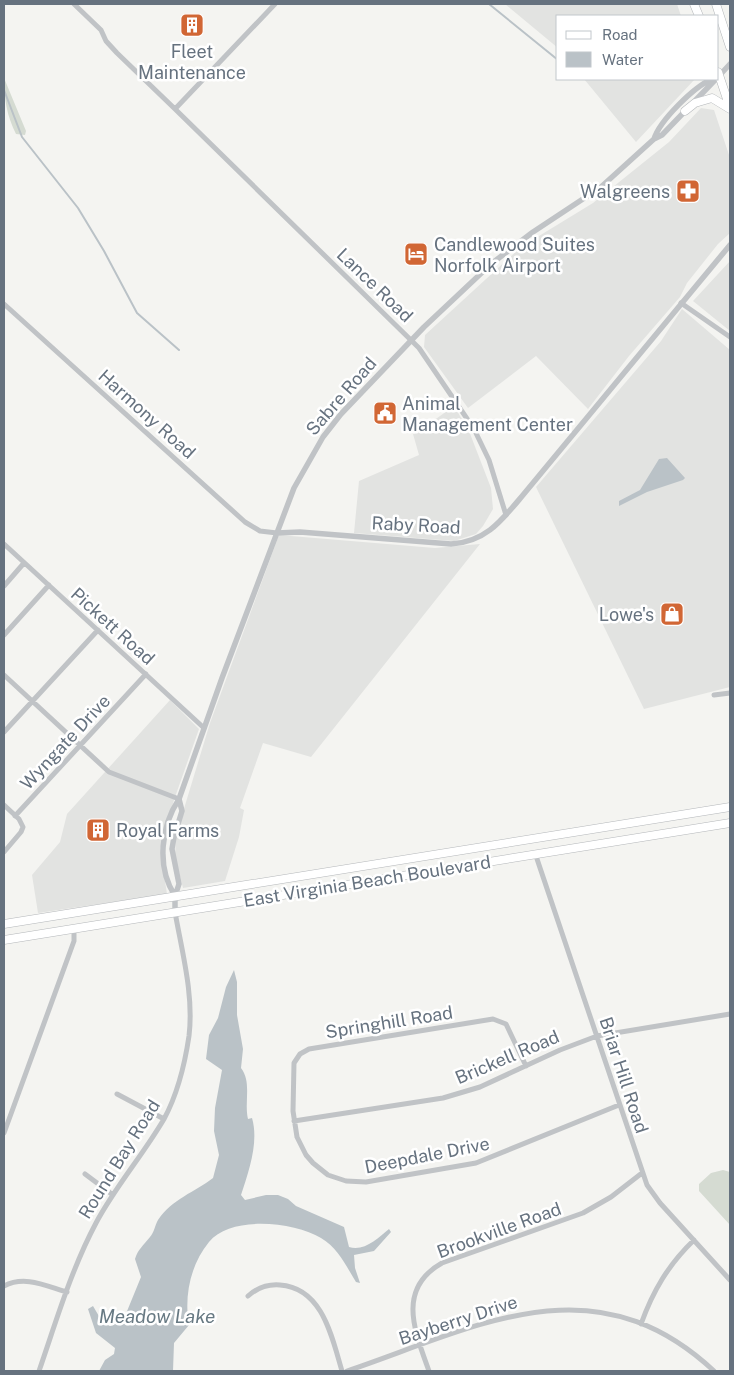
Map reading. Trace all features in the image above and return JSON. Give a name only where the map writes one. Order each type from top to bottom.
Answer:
[{"type":"main road","points":[[716,4],[730,46]]},
{"type":"main road","points":[[722,21],[730,30]]},
{"type":"main road","points":[[719,80],[730,109]]},
{"type":"main road","points":[[685,111],[695,103],[712,98],[730,109]]},
{"type":"main road","name":"East Virginia Beach Boulevard","points":[[4,924],[730,807]]},
{"type":"main road","name":"East Virginia Beach Boulevard","points":[[4,940],[730,823]]},
{"type":"street","name":"Lance Road","points":[[74,4],[101,30],[106,41],[117,53],[412,340],[474,429],[489,460],[506,515]]},
{"type":"street","points":[[175,109],[275,4]]},
{"type":"street","points":[[719,74],[730,64]]},
{"type":"street","points":[[654,139],[657,130],[696,88],[710,80]]},
{"type":"street","points":[[654,139],[662,134],[713,80]]},
{"type":"street","name":"Sabre Road","points":[[277,533],[294,488],[323,437],[412,340],[491,264],[601,186],[654,139]]},
{"type":"street","name":"Raby Road","points":[[277,533],[300,532],[457,544],[481,538],[506,515],[730,245]]},
{"type":"street","points":[[681,303],[730,337]]},
{"type":"street","name":"Harmony Road","points":[[4,304],[245,522],[260,531],[277,533]]},
{"type":"street","points":[[175,896],[169,886],[163,841],[171,811],[180,799],[204,728],[277,533]]},
{"type":"street","name":"Pickett Road","points":[[4,544],[204,728]]},
{"type":"street","points":[[4,586],[24,563]]},
{"type":"street","points":[[4,635],[49,585]]},
{"type":"street","points":[[4,732],[98,630]]},
{"type":"street","name":"Wyngate Drive","points":[[15,816],[146,674]]},
{"type":"street","points":[[4,675],[110,772],[180,799]]},
{"type":"street","points":[[714,695],[730,693]]},
{"type":"street","points":[[175,896],[179,884],[172,849],[182,812],[180,799]]},
{"type":"street","points":[[4,805],[23,824],[22,830],[4,852]]},
{"type":"street","name":"Briar Hill Road","points":[[535,853],[642,1173],[653,1195],[730,1280]]},
{"type":"street","name":"Round Bay Road","points":[[39,1371],[89,1236],[113,1195],[164,1119],[174,1094],[182,1065],[190,1021],[188,989],[175,912],[175,896]]},
{"type":"street","points":[[4,1133],[74,941],[74,929]]},
{"type":"street","name":"Brickell Road","points":[[294,1121],[443,1098],[480,1087],[597,1036],[730,1014]]},
{"type":"street","name":"Springhill Road","points":[[294,1121],[294,1063],[300,1054],[309,1049],[494,1019],[506,1024],[526,1066]]},
{"type":"street","points":[[117,1094],[164,1119]]},
{"type":"street","name":"Deepdale Drive","points":[[294,1121],[301,1146],[320,1169],[338,1179],[366,1182],[476,1163],[619,1105]]},
{"type":"street","name":"Brookville Road","points":[[429,1371],[412,1319],[412,1302],[423,1280],[435,1267],[583,1213],[611,1197],[642,1173]]},
{"type":"street","points":[[85,1174],[113,1195]]},
{"type":"street","points":[[641,1324],[648,1304],[664,1274],[694,1240]]},
{"type":"street","points":[[4,1286],[12,1282],[28,1281],[67,1292]]},
{"type":"street","points":[[248,1296],[261,1287],[277,1285],[292,1287],[305,1294],[324,1317],[342,1371]]},
{"type":"street","name":"Bayberry Drive","points":[[347,1371],[498,1318],[536,1311],[594,1311],[641,1324],[674,1340],[714,1371]]},
{"type":"shaded area","points":[[505,4],[677,4],[681,15],[556,15],[556,46]]},
{"type":"shaded area","points":[[4,78],[26,131],[25,135],[16,134],[10,121],[5,100]]},
{"type":"shaded area","points":[[585,80],[694,80],[636,142]]},
{"type":"shaded area","points":[[701,108],[714,110],[730,158],[730,233],[718,244],[687,283],[680,297],[629,356],[588,409],[536,356],[468,408],[424,347],[425,335],[521,247],[593,203],[669,142]]},
{"type":"shaded area","points":[[730,261],[730,331],[693,301]]},
{"type":"shaded area","points":[[682,309],[730,350],[730,687],[644,709],[536,487],[661,341]]},
{"type":"shaded area","points":[[454,406],[469,431],[491,488],[493,509],[483,526],[476,534],[454,541],[354,533],[359,481],[419,455],[413,434],[428,428],[433,421]]},
{"type":"shaded area","points":[[279,535],[435,548],[480,544],[311,757],[263,743],[240,808],[244,810],[239,837],[225,881],[183,888],[175,856],[176,835],[210,723]]},
{"type":"shaded area","points":[[170,700],[199,729],[174,800],[160,849],[167,894],[38,913],[32,875],[60,842],[67,814]]},
{"type":"shaded area","points":[[723,1170],[730,1172],[730,1225],[699,1191],[699,1184],[711,1173]]},
{"type":"water","points":[[667,458],[685,478],[683,480],[647,492],[619,506],[619,501],[640,490],[659,459]]},
{"type":"water","name":"Meadow Lake","points":[[234,970],[237,982],[237,1015],[243,1049],[241,1068],[247,1086],[248,1119],[252,1118],[254,1127],[254,1147],[241,1195],[245,1200],[266,1195],[278,1195],[288,1199],[296,1206],[344,1227],[349,1247],[360,1248],[375,1240],[389,1229],[391,1232],[374,1251],[354,1255],[355,1268],[360,1283],[356,1282],[341,1258],[327,1242],[309,1232],[279,1225],[263,1224],[232,1228],[219,1233],[202,1251],[193,1271],[187,1303],[189,1325],[174,1343],[173,1371],[99,1371],[105,1360],[114,1354],[115,1348],[96,1333],[88,1309],[93,1306],[103,1323],[110,1326],[123,1321],[141,1277],[135,1259],[139,1250],[151,1235],[158,1220],[170,1207],[213,1178],[219,1155],[214,1131],[215,1108],[222,1070],[206,1059],[209,1035],[218,1018],[226,987]]},
{"type":"waterway","points":[[489,4],[556,58]]},
{"type":"waterway","points":[[4,90],[22,137],[78,208],[104,251],[137,313],[179,350]]},
{"type":"place","name":"Fleet Maintenance","points":[[192,25]]},
{"type":"place","name":"Walgreens","points":[[688,191]]},
{"type":"place","name":"Candlewood Suites Norfolk Airport","points":[[416,254]]},
{"type":"place","name":"Animal Management Center","points":[[385,413]]},
{"type":"place","name":"Lowe's","points":[[672,614]]},
{"type":"place","name":"Royal Farms","points":[[98,830]]}]
